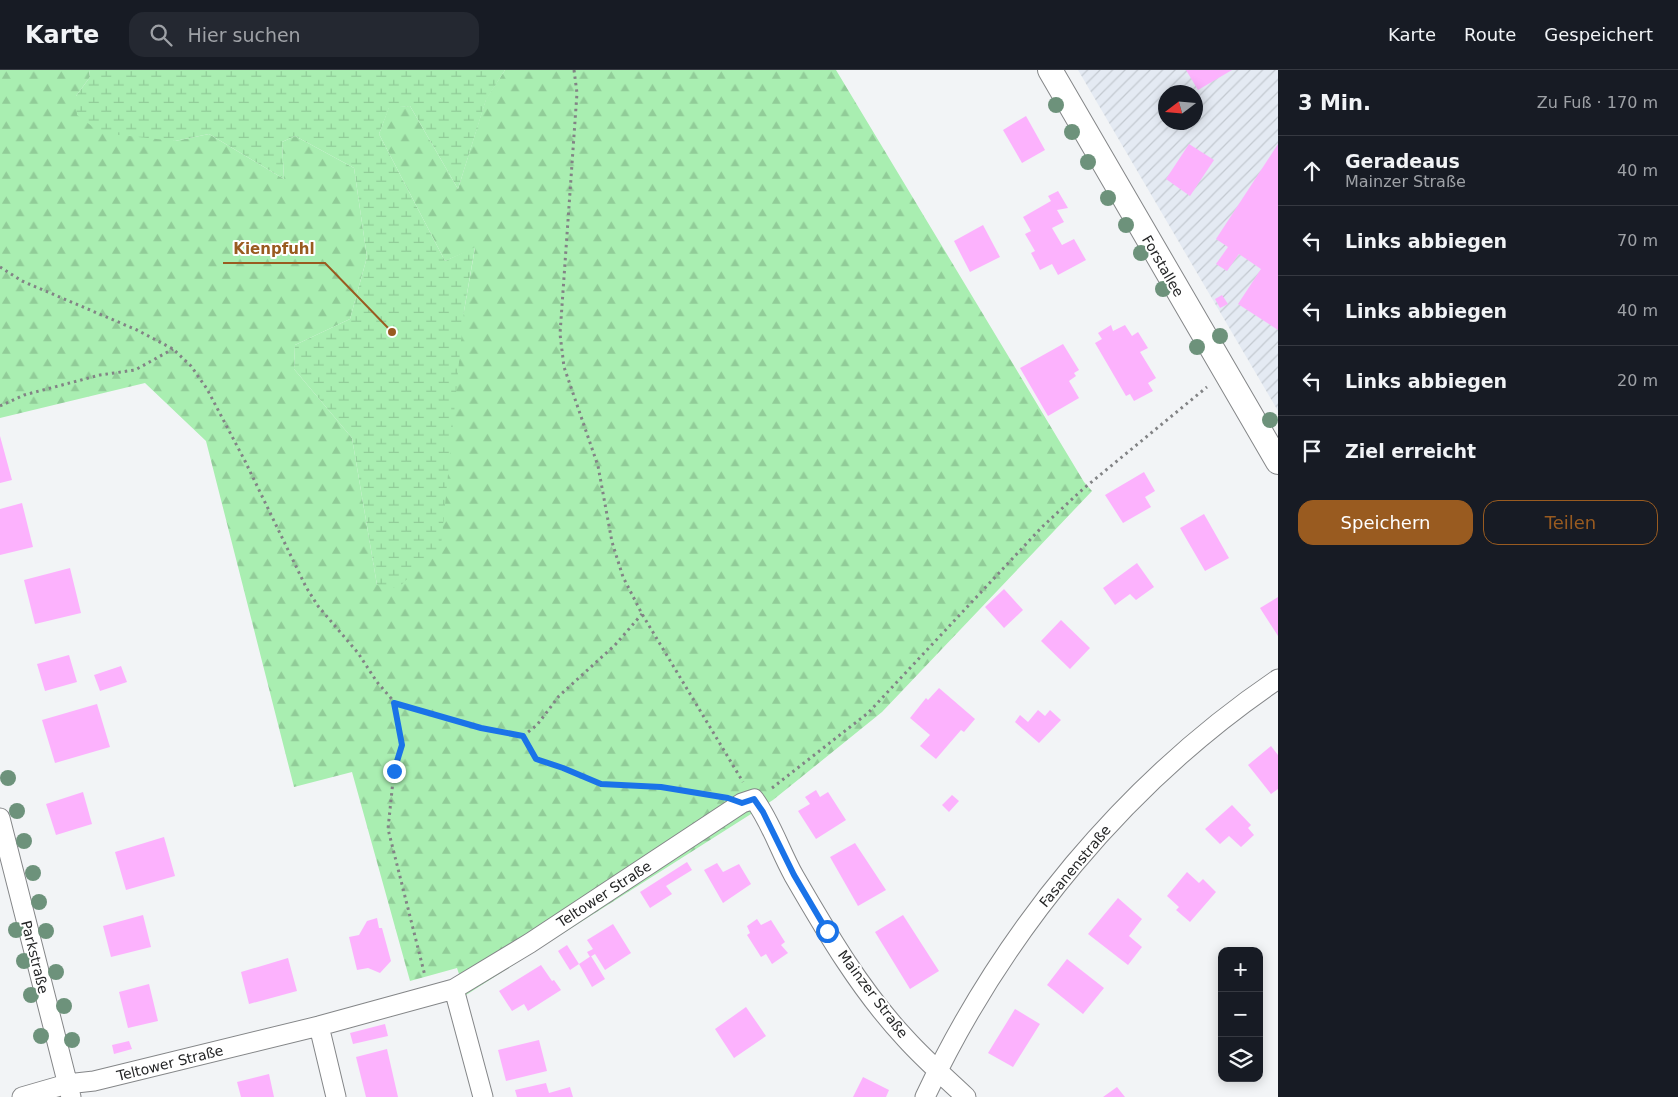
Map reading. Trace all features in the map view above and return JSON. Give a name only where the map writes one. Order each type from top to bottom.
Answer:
[{"type":"street","name":"Forstallee","points":[[1050,70],[1278,462]]},
{"type":"street","name":"Fasanenstraße","points":[[925,1097],[937,1070],[976,1000],[1046,898],[1075,861],[1138,794],[1236,709],[1278,679]]},
{"type":"street","name":"Teltower Straße","points":[[22,1097],[69,1090],[94,1081],[318,1026],[454,989],[530,943],[748,801]]},
{"type":"street","name":"Mainzer Straße","points":[[748,801],[763,812],[794,875],[841,953],[878,1006],[906,1039],[966,1097]]},
{"type":"street","name":"Parkstraße","points":[[0,818],[69,1090]]},
{"type":"street","points":[[454,989],[483,1097]]},
{"type":"street","points":[[318,1026],[336,1097]]},
{"type":"path","points":[[574,70],[577,93],[576,122],[560,334],[564,367],[598,466],[612,542],[623,577],[748,801]]},
{"type":"path","points":[[0,268],[22,281],[137,330],[173,349],[191,366],[206,388],[245,460],[306,587],[318,606],[358,653],[377,682],[394,703],[402,745],[394,771],[388,829],[425,977]]},
{"type":"path","points":[[0,406],[24,396],[100,375],[135,370],[173,349]]},
{"type":"path","points":[[523,736],[536,759],[601,784],[661,787],[748,801],[781,783],[868,713],[1042,527],[1083,489],[1206,388]]},
{"type":"path","points":[[394,703],[481,728],[523,736],[537,725],[559,696],[615,645],[642,614]]},
{"type":"shaded area","points":[[1078,70],[1278,70],[1278,411]]},
{"type":"green space","points":[[0,70],[89,70],[90,77],[76,96],[175,141],[209,134],[284,179],[282,142],[295,136],[354,168],[367,257],[350,319],[295,345],[294,369],[352,438],[377,585],[464,311],[475,248],[445,261],[379,134],[389,107],[410,106],[458,189],[486,99],[505,70],[836,70],[1084,482],[1092,491],[882,712],[773,800],[466,995],[457,968],[410,981],[352,772],[294,787],[206,441],[145,383],[0,418]]},
{"type":"green space","points":[[89,70],[505,70],[486,100],[458,189],[410,106],[389,108],[379,134],[445,261],[475,247],[464,311],[441,546],[398,588],[377,585],[352,438],[294,369],[295,345],[350,319],[367,257],[354,168],[295,136],[282,142],[284,179],[209,134],[175,141],[101,133],[77,115],[76,96],[90,77]]},
{"type":"building","points":[[1186,70],[1232,70],[1203,87],[1203,85],[1195,85]]},
{"type":"building","points":[[1026,116],[1045,150],[1022,163],[1003,130]]},
{"type":"building","points":[[1189,144],[1214,160],[1190,196],[1166,179]]},
{"type":"building","points":[[1278,144],[1278,330],[1238,304],[1261,269],[1239,254],[1227,271],[1216,264],[1228,247],[1216,239]]},
{"type":"building","points":[[1058,191],[1068,208],[1057,210],[1064,222],[1052,228],[1062,245],[1074,239],[1086,260],[1058,275],[1052,264],[1040,270],[1031,253],[1035,251],[1025,234],[1031,231],[1023,217],[1051,201],[1048,196]]},
{"type":"building","points":[[983,225],[1000,257],[970,272],[954,241]]},
{"type":"building","points":[[1222,295],[1228,304],[1220,308],[1215,299]]},
{"type":"building","points":[[1111,325],[1113,331],[1125,325],[1132,336],[1138,332],[1148,348],[1140,352],[1156,378],[1148,383],[1153,391],[1134,401],[1130,394],[1126,396],[1095,343],[1102,339],[1098,333]]},
{"type":"building","points":[[1063,344],[1079,370],[1074,373],[1076,376],[1069,381],[1079,398],[1048,416],[1020,368]]},
{"type":"building","points":[[0,436],[12,480],[0,483]]},
{"type":"building","points":[[1144,472],[1155,491],[1145,497],[1151,507],[1123,523],[1105,495]]},
{"type":"building","points":[[22,503],[33,547],[0,555],[0,509]]},
{"type":"building","points":[[1204,514],[1229,558],[1205,571],[1180,528]]},
{"type":"building","points":[[1137,563],[1154,587],[1136,600],[1130,594],[1115,605],[1103,588]]},
{"type":"building","points":[[70,568],[81,613],[35,624],[24,580]]},
{"type":"building","points":[[1004,589],[1023,610],[1004,628],[985,607]]},
{"type":"building","points":[[1278,597],[1278,636],[1260,608]]},
{"type":"building","points":[[1061,620],[1090,648],[1070,669],[1041,641]]},
{"type":"building","points":[[69,655],[77,682],[45,691],[37,664]]},
{"type":"building","points":[[121,666],[127,682],[100,691],[94,675]]},
{"type":"building","points":[[939,688],[975,719],[964,732],[961,730],[936,759],[920,746],[930,735],[910,718],[926,698],[928,700]]},
{"type":"building","points":[[97,704],[110,747],[55,763],[42,720]]},
{"type":"building","points":[[1038,710],[1045,716],[1050,710],[1061,720],[1039,743],[1015,722],[1020,715],[1028,722]]},
{"type":"building","points":[[1271,746],[1278,755],[1278,789],[1271,794],[1248,765]]},
{"type":"building","points":[[816,790],[820,797],[828,792],[846,820],[816,839],[798,811],[810,804],[805,797]]},
{"type":"building","points":[[83,792],[92,824],[56,835],[46,804]]},
{"type":"building","points":[[952,795],[959,801],[949,812],[942,805]]},
{"type":"building","points":[[1232,805],[1251,825],[1248,828],[1254,835],[1241,847],[1229,836],[1220,844],[1205,829]]},
{"type":"building","points":[[164,837],[175,876],[126,890],[115,852]]},
{"type":"building","points":[[855,843],[886,890],[858,906],[830,857]]},
{"type":"building","points":[[687,862],[692,870],[666,886],[672,894],[650,908],[640,892]]},
{"type":"building","points":[[717,863],[723,872],[739,864],[751,884],[723,903],[704,870]]},
{"type":"building","points":[[1187,872],[1199,883],[1203,879],[1216,892],[1190,922],[1176,910],[1179,907],[1167,896]]},
{"type":"building","points":[[1118,898],[1142,919],[1129,936],[1142,947],[1128,965],[1088,934]]},
{"type":"building","points":[[143,915],[151,947],[111,957],[103,926]]},
{"type":"building","points":[[903,915],[939,971],[910,989],[875,932]]},
{"type":"building","points":[[377,918],[379,928],[382,928],[391,961],[380,973],[368,968],[357,970],[349,937],[359,935],[367,921]]},
{"type":"building","points":[[757,919],[761,925],[771,920],[785,942],[781,945],[788,953],[772,964],[766,954],[761,957],[747,935],[750,933],[747,926]]},
{"type":"building","points":[[613,924],[631,953],[605,970],[595,954],[590,957],[587,952],[593,949],[587,940]]},
{"type":"building","points":[[567,945],[579,964],[570,970],[558,951]]},
{"type":"building","points":[[591,956],[605,979],[592,987],[579,964]]},
{"type":"building","points":[[288,958],[297,991],[249,1004],[241,972]]},
{"type":"building","points":[[1067,959],[1104,988],[1083,1014],[1047,985]]},
{"type":"building","points":[[541,965],[561,990],[528,1011],[524,1004],[512,1011],[499,991]]},
{"type":"building","points":[[149,984],[158,1021],[128,1028],[119,992]]},
{"type":"building","points":[[746,1007],[766,1036],[734,1058],[715,1029]]},
{"type":"building","points":[[1015,1009],[1040,1024],[1013,1067],[988,1053]]},
{"type":"building","points":[[385,1024],[388,1036],[353,1044],[350,1033]]},
{"type":"building","points":[[539,1040],[547,1071],[506,1081],[498,1050]]},
{"type":"building","points":[[129,1041],[132,1049],[114,1054],[112,1045]]},
{"type":"building","points":[[387,1049],[398,1097],[366,1097],[356,1057]]},
{"type":"building","points":[[269,1074],[274,1097],[241,1097],[237,1082]]},
{"type":"building","points":[[863,1077],[889,1090],[886,1097],[853,1097]]},
{"type":"building","points":[[546,1083],[549,1093],[570,1087],[573,1097],[517,1097],[515,1090]]},
{"type":"building","points":[[1117,1087],[1125,1097],[1103,1097]]},
{"type":"place","name":"Kienpfuhl","points":[[392,332]]},
{"type":"route","points":[[394,771],[402,745],[394,703],[481,728],[523,736],[536,759],[601,784],[661,787],[728,798],[742,803],[754,799],[761,808],[794,875],[827,931]]}]
